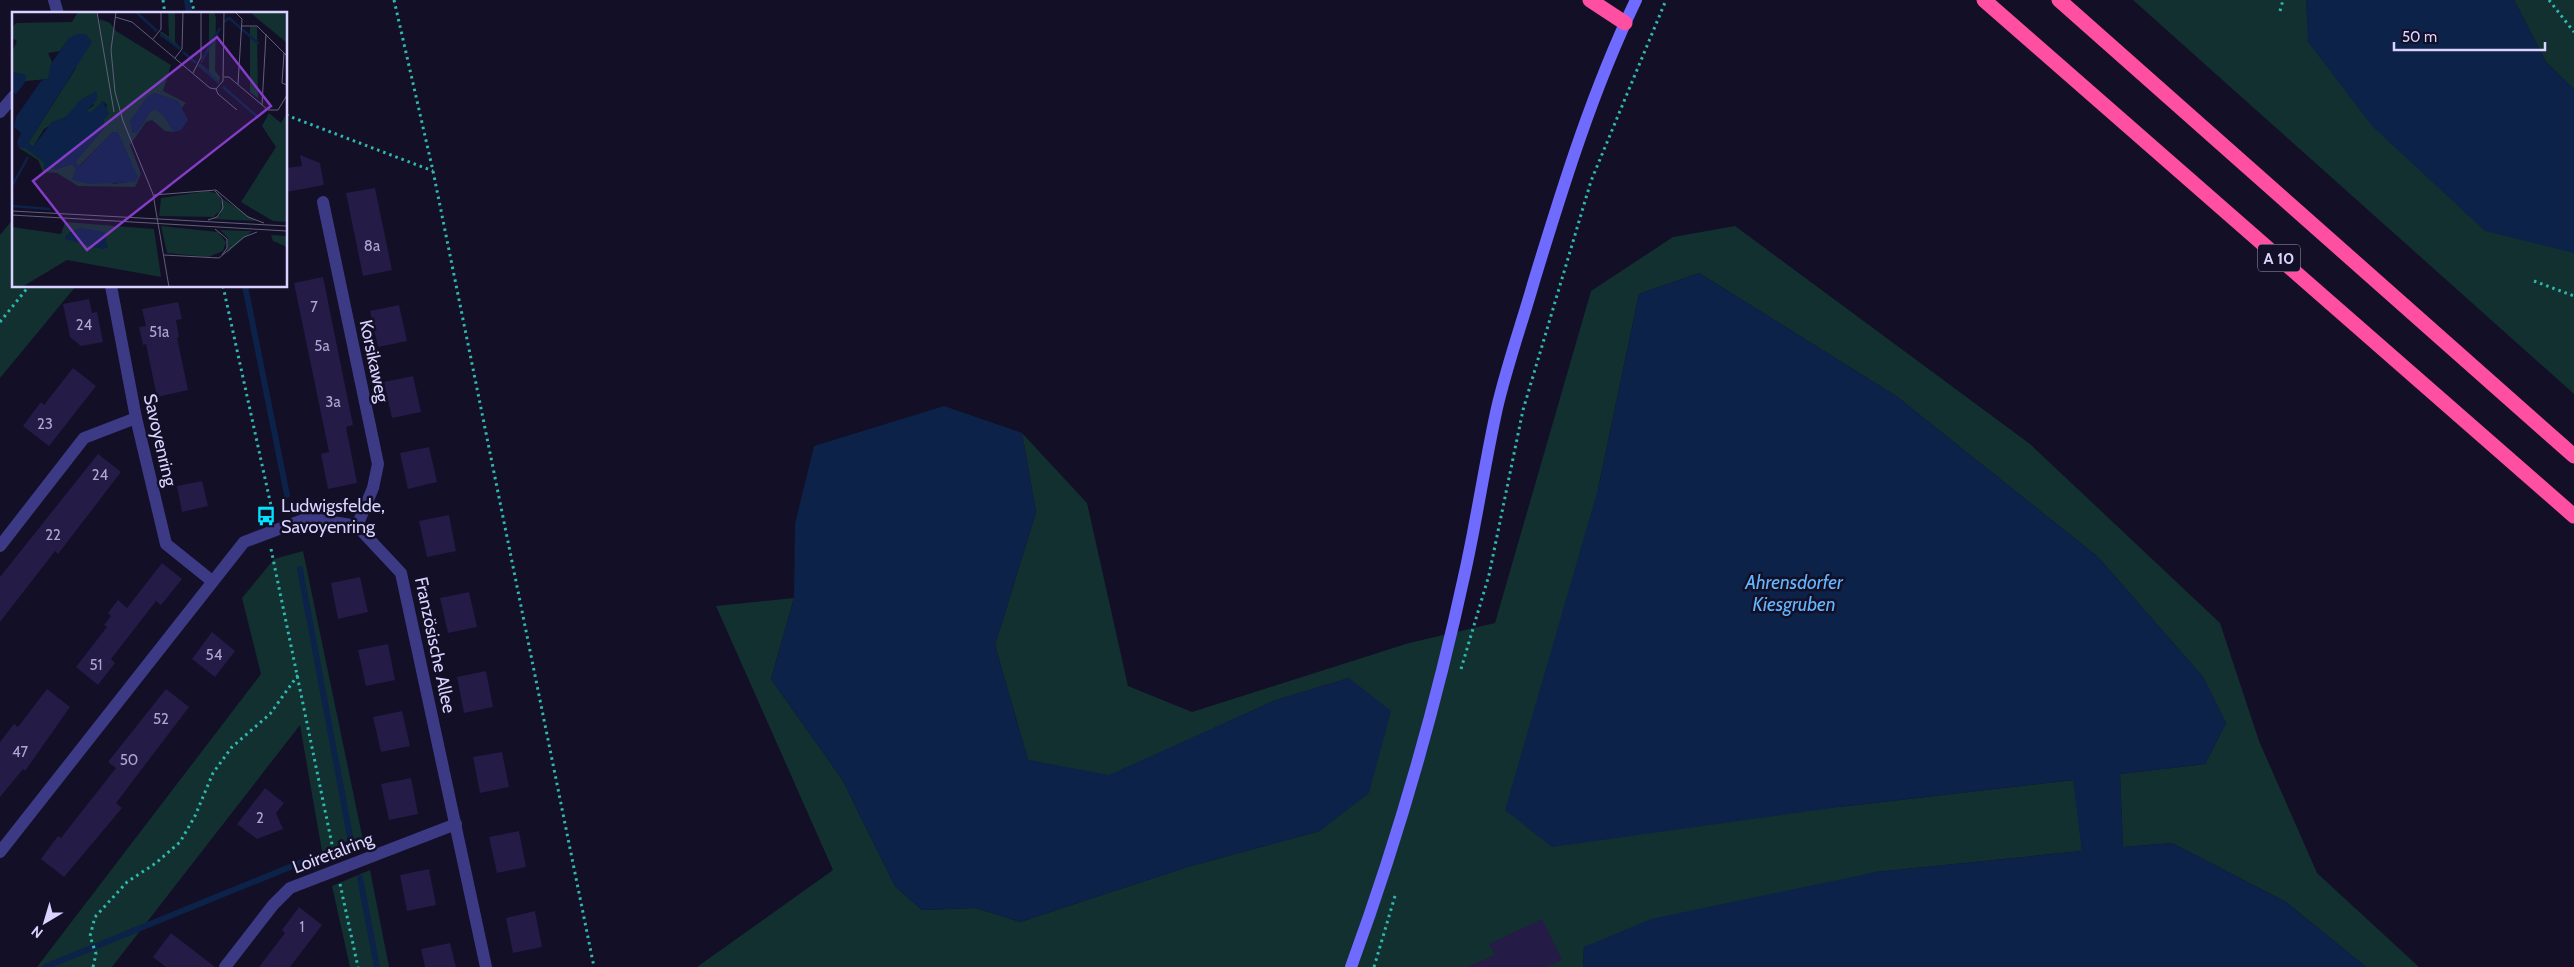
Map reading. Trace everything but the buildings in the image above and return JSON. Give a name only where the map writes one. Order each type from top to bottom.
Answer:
[{"type":"highway","points":[[1590,0],[1625,23]]},
{"type":"highway","name":"A 10","points":[[1984,0],[2574,516]]},
{"type":"highway","name":"A 10","points":[[2059,0],[2574,456]]},
{"type":"main road","points":[[1351,967],[1383,879],[1428,719],[1465,574],[1498,407],[1564,181],[1625,23],[1636,0]]},
{"type":"street","points":[[0,112],[12,98]]},
{"type":"street","name":"Korsikaweg","points":[[323,202],[378,464],[373,488],[357,526]]},
{"type":"street","name":"Savoyenring","points":[[111,288],[136,418],[166,544],[212,581]]},
{"type":"street","points":[[0,546],[84,438],[136,418]]},
{"type":"street","points":[[0,852],[244,542],[308,518],[357,526]]},
{"type":"street","name":"Französische Allee","points":[[357,526],[401,573],[486,967]]},
{"type":"street","name":"Loiretalring","points":[[225,967],[273,905],[290,888],[456,824]]},
{"type":"path","points":[[394,0],[433,171],[594,967]]},
{"type":"path","points":[[1461,670],[1488,575],[1523,410],[1591,182],[1666,0]]},
{"type":"path","points":[[2280,12],[2283,0]]},
{"type":"path","points":[[2549,0],[2574,32]]},
{"type":"path","points":[[288,116],[433,171]]},
{"type":"path","points":[[2534,281],[2574,296]]},
{"type":"path","points":[[0,322],[27,288]]},
{"type":"path","points":[[223,288],[268,498],[274,559],[358,967]]},
{"type":"path","points":[[93,967],[96,954],[90,936],[94,917],[128,882],[156,863],[180,842],[195,816],[213,773],[232,747],[270,714],[298,675]]},
{"type":"path","points":[[1374,967],[1397,890]]},
{"type":"green space","points":[[2133,0],[2306,0],[2309,42],[2574,253],[2574,394]]},
{"type":"green space","points":[[2514,0],[2574,0],[2574,89],[2546,62]]},
{"type":"green space","points":[[12,220],[12,288],[74,288],[0,378],[0,235]]},
{"type":"green space","points":[[1735,226],[2030,444],[2220,623],[2259,741],[2317,873],[2419,967],[2366,967],[2286,902],[2172,843],[2123,847],[2120,774],[2205,764],[2226,723],[2203,677],[2098,557],[1896,396],[1699,273],[1639,294],[1598,489],[1839,807],[2074,780],[2082,851],[1876,872],[1584,947],[1583,967],[697,967],[833,870],[716,606],[794,598],[771,679],[842,779],[895,886],[922,910],[976,908],[1020,922],[1184,868],[1320,831],[1349,678],[1276,700],[1109,776],[1028,760],[995,645],[1036,512],[1022,433],[1087,503],[1128,686],[1192,712],[1409,643],[1495,623],[1591,291],[1673,237]]},
{"type":"green space","points":[[303,551],[364,845],[324,863],[300,725],[112,967],[37,967],[261,674],[242,598],[274,559]]},
{"type":"green space","points":[[370,870],[389,967],[350,967],[332,886]]},
{"type":"water","points":[[2306,0],[2514,0],[2546,62],[2574,89],[2574,253],[2485,231],[2372,126],[2308,42]]},
{"type":"water","name":"Ahrensdorfer Kiesgruben","points":[[1699,273],[1896,396],[2098,557],[2203,677],[2226,723],[2205,764],[2120,774],[2123,847],[2172,843],[2286,902],[2366,967],[1583,967],[1584,947],[1651,919],[1876,872],[2082,851],[2073,780],[1839,807],[1552,847],[1505,810],[1598,489],[1639,294]]},
{"type":"water","points":[[944,406],[1022,433],[1036,512],[995,645],[1028,760],[1109,775],[1276,700],[1349,678],[1391,711],[1369,793],[1320,831],[1184,868],[1020,922],[976,908],[922,910],[895,886],[842,779],[771,679],[794,598],[795,524],[814,446]]},
{"type":"waterway","points":[[187,0],[189,12]]},
{"type":"waterway","points":[[245,288],[287,495]]},
{"type":"waterway","points":[[300,569],[351,842],[341,846]]},
{"type":"waterway","points":[[45,967],[312,858]]},
{"type":"waterway","points":[[360,878],[377,967]]},
{"type":"place","name":"Ludwigsfelde, Savoyenring","points":[[266,516]]}]
